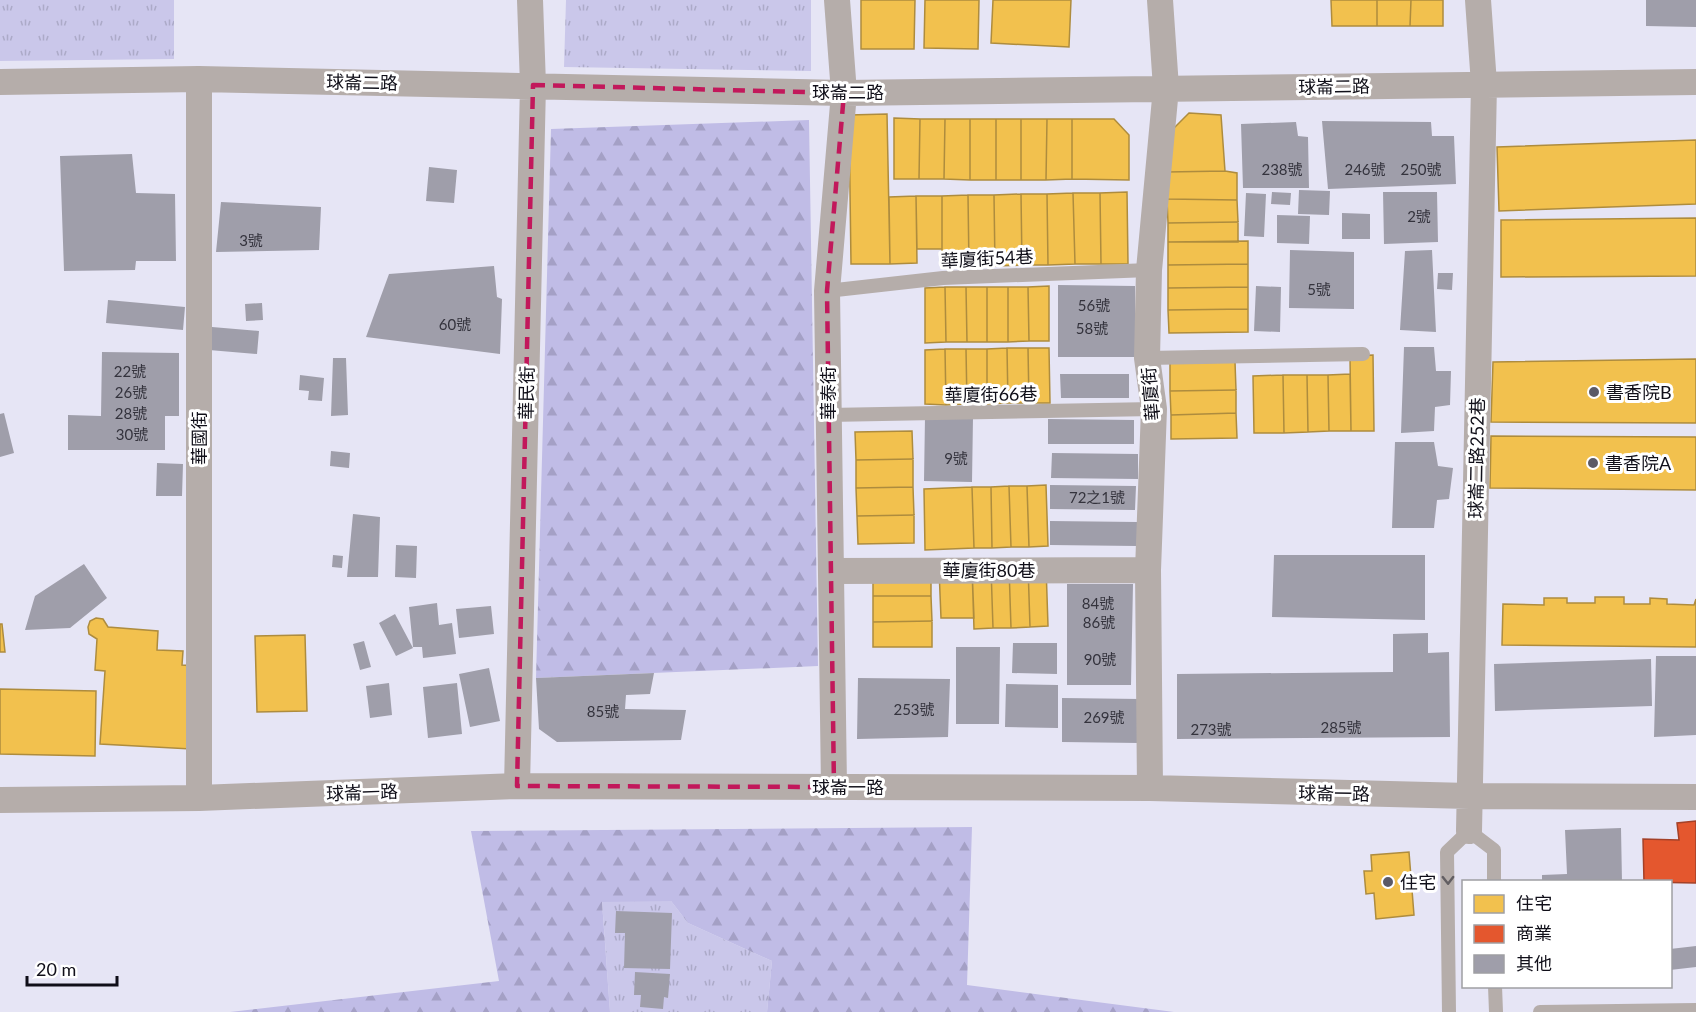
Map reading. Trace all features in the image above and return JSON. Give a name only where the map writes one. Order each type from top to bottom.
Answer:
[{"type":"street","name":"華民街","points":[[517,786],[533,85],[530,0]]},
{"type":"street","name":"華泰街","points":[[834,787],[827,291],[844,93],[837,0]]},
{"type":"street","name":"華廈街","points":[[1150,788],[1148,570],[1154,409],[1147,358],[1149,270],[1166,88],[1160,0]]},
{"type":"street","name":"球崙二路252巷","points":[[1469,831],[1484,84],[1479,0]]},
{"type":"street","name":"球崙二路","points":[[0,82],[199,79],[844,93],[1696,82]]},
{"type":"street","name":"華國街","points":[[199,79],[199,798]]},
{"type":"street","name":"華廈街80巷","points":[[831,571],[1148,570]]},
{"type":"street","name":"球崙一路","points":[[0,800],[199,798],[517,786],[1150,788],[1469,796],[1696,797]]},
{"type":"lane","name":"華廈街54巷","points":[[827,291],[943,278],[1149,270]]},
{"type":"lane","points":[[1147,358],[1363,354]]},
{"type":"lane","name":"華廈街66巷","points":[[828,416],[1154,409]]},
{"type":"lane","points":[[1449,1012],[1447,852],[1469,831],[1494,850],[1494,880]]},
{"type":"lane","points":[[1495,988],[1496,1012]]},
{"type":"lane","points":[[1540,1012],[1696,1010]]},
{"type":"highlighted area","points":[[533,85],[844,93],[827,291],[834,787],[517,786]]},
{"type":"green space","points":[[0,0],[174,0],[174,59],[0,61]]},
{"type":"green space","points":[[566,0],[811,0],[811,71],[564,67]]},
{"type":"green space","points":[[809,120],[818,666],[536,678],[551,129]]},
{"type":"green space","points":[[972,827],[967,985],[1174,1012],[767,1012],[772,961],[688,923],[671,901],[602,902],[610,1012],[230,1012],[499,981],[471,831]]},
{"type":"green space","points":[[602,901],[671,901],[688,923],[772,961],[767,1012],[610,1012]]},
{"type":"building: 住宅","points":[[861,0],[915,0],[914,49],[861,49]]},
{"type":"building: 住宅","points":[[925,0],[979,0],[978,49],[924,48]]},
{"type":"building: 住宅","points":[[993,0],[1071,0],[1069,47],[991,43]]},
{"type":"building: 住宅","points":[[1331,0],[1377,0],[1377,26],[1332,26]]},
{"type":"building: 住宅","points":[[1377,0],[1411,0],[1410,26],[1377,26]]},
{"type":"building: 住宅","points":[[1411,0],[1443,0],[1443,26],[1410,26]]},
{"type":"building: 住宅","points":[[1189,113],[1221,115],[1225,171],[1167,172],[1166,136]]},
{"type":"building: 住宅","points":[[887,114],[890,264],[851,264],[849,115]]},
{"type":"building: 住宅","points":[[894,118],[920,119],[919,179],[894,179]]},
{"type":"building: 住宅","points":[[920,119],[945,119],[944,179],[919,179]]},
{"type":"building: 住宅","points":[[945,119],[970,119],[970,180],[944,179]]},
{"type":"building: 住宅","points":[[970,119],[996,119],[996,180],[970,180]]},
{"type":"building: 住宅","points":[[996,119],[1021,119],[1021,180],[996,180]]},
{"type":"building: 住宅","points":[[1021,119],[1047,119],[1046,180],[1021,180]]},
{"type":"building: 住宅","points":[[1047,119],[1072,119],[1072,179],[1046,180]]},
{"type":"building: 住宅","points":[[1072,119],[1114,119],[1129,135],[1129,180],[1072,179]]},
{"type":"building: 住宅","points":[[1696,140],[1696,204],[1499,211],[1497,147]]},
{"type":"building: 住宅","points":[[1225,171],[1237,173],[1237,200],[1167,199],[1167,172]]},
{"type":"building: 住宅","points":[[1127,192],[1128,264],[1101,264],[1100,193]]},
{"type":"building: 住宅","points":[[1073,193],[1100,193],[1101,264],[1075,264]]},
{"type":"building: 住宅","points":[[1073,193],[1075,264],[1048,265],[1047,194]]},
{"type":"building: 住宅","points":[[1021,194],[1047,194],[1048,265],[1022,265]]},
{"type":"building: 住宅","points":[[1021,194],[1022,265],[995,266],[994,195]]},
{"type":"building: 住宅","points":[[968,195],[994,195],[995,266],[969,266]]},
{"type":"building: 住宅","points":[[968,195],[969,266],[942,267],[942,196]]},
{"type":"building: 住宅","points":[[916,196],[917,263],[890,264],[889,197]]},
{"type":"building: 住宅","points":[[916,196],[942,196],[942,249],[917,249]]},
{"type":"building: 住宅","points":[[1167,199],[1237,200],[1238,222],[1168,223]]},
{"type":"building: 住宅","points":[[1696,218],[1696,276],[1501,277],[1501,220]]},
{"type":"building: 住宅","points":[[1238,222],[1238,242],[1168,242],[1168,223]]},
{"type":"building: 住宅","points":[[1248,241],[1248,264],[1168,265],[1168,242]]},
{"type":"building: 住宅","points":[[1248,264],[1248,287],[1168,288],[1168,265]]},
{"type":"building: 住宅","points":[[1049,286],[1049,341],[1029,341],[1028,287]]},
{"type":"building: 住宅","points":[[945,287],[966,287],[967,342],[946,342]]},
{"type":"building: 住宅","points":[[945,287],[946,342],[925,343],[925,288]]},
{"type":"building: 住宅","points":[[966,287],[987,287],[987,342],[967,342]]},
{"type":"building: 住宅","points":[[987,287],[1008,287],[1008,342],[987,342]]},
{"type":"building: 住宅","points":[[1008,287],[1028,287],[1029,341],[1008,342]]},
{"type":"building: 住宅","points":[[1248,287],[1248,309],[1168,310],[1168,288]]},
{"type":"building: 住宅","points":[[1248,309],[1248,332],[1169,333],[1168,310]]},
{"type":"building: 住宅","points":[[1007,348],[1028,348],[1029,403],[1008,403]]},
{"type":"building: 住宅","points":[[1007,348],[1008,403],[987,404],[987,349]]},
{"type":"building: 住宅","points":[[1028,348],[1049,348],[1050,403],[1029,403]]},
{"type":"building: 住宅","points":[[945,349],[966,349],[967,404],[946,405]]},
{"type":"building: 住宅","points":[[945,349],[946,405],[925,404],[925,350]]},
{"type":"building: 住宅","points":[[966,349],[987,349],[987,404],[967,404]]},
{"type":"building: 住宅","points":[[1373,355],[1374,431],[1351,431],[1350,356]]},
{"type":"building: 住宅","name":"書香院B","points":[[1696,359],[1696,423],[1491,422],[1493,362]]},
{"type":"building: 住宅","points":[[1235,362],[1236,390],[1170,391],[1170,363]]},
{"type":"building: 住宅","points":[[1350,374],[1351,431],[1329,431],[1328,375]]},
{"type":"building: 住宅","points":[[1283,375],[1307,375],[1308,432],[1284,433]]},
{"type":"building: 住宅","points":[[1283,375],[1284,433],[1254,433],[1253,376]]},
{"type":"building: 住宅","points":[[1307,375],[1328,375],[1329,431],[1308,432]]},
{"type":"building: 住宅","points":[[1236,390],[1236,413],[1171,415],[1170,391]]},
{"type":"building: 住宅","points":[[1236,413],[1237,438],[1171,439],[1171,415]]},
{"type":"building: 住宅","points":[[912,431],[913,459],[856,460],[855,432]]},
{"type":"building: 住宅","name":"書香院A","points":[[1491,436],[1696,437],[1696,490],[1490,488]]},
{"type":"building: 住宅","points":[[913,459],[913,487],[856,488],[856,460]]},
{"type":"building: 住宅","points":[[1046,485],[1048,546],[1029,547],[1027,486]]},
{"type":"building: 住宅","points":[[1009,486],[1027,486],[1029,547],[1011,547]]},
{"type":"building: 住宅","points":[[1009,486],[1011,547],[992,548],[991,487]]},
{"type":"building: 住宅","points":[[913,487],[914,515],[857,516],[856,488]]},
{"type":"building: 住宅","points":[[972,487],[974,548],[925,550],[924,489]]},
{"type":"building: 住宅","points":[[972,487],[991,487],[992,548],[974,548]]},
{"type":"building: 住宅","points":[[914,515],[914,543],[858,544],[857,516]]},
{"type":"building: 住宅","points":[[1028,566],[1030,627],[1011,628],[1009,567]]},
{"type":"building: 住宅","points":[[1028,566],[1046,566],[1048,626],[1030,627]]},
{"type":"building: 住宅","points":[[1009,567],[1011,628],[993,628],[991,568]]},
{"type":"building: 住宅","points":[[972,568],[974,618],[941,618],[939,569]]},
{"type":"building: 住宅","points":[[972,568],[991,568],[993,628],[974,629]]},
{"type":"building: 住宅","points":[[873,571],[931,571],[931,596],[873,596]]},
{"type":"building: 住宅","points":[[873,596],[931,596],[932,621],[873,622]]},
{"type":"building: 住宅","points":[[1595,597],[1624,597],[1624,604],[1650,604],[1650,598],[1667,599],[1667,604],[1694,605],[1696,599],[1696,647],[1502,645],[1503,604],[1544,605],[1544,598],[1567,598],[1567,603],[1595,603]]},
{"type":"building: 住宅","points":[[96,618],[103,619],[108,627],[158,631],[157,650],[183,651],[182,665],[196,666],[191,749],[100,744],[105,671],[95,670],[97,639],[89,634],[88,627],[90,621]]},
{"type":"building: 住宅","points":[[932,621],[932,647],[873,647],[873,622]]},
{"type":"building: 住宅","points":[[0,624],[2,624],[5,652],[0,652]]},
{"type":"building: 住宅","points":[[305,635],[307,711],[257,712],[255,636]]},
{"type":"building: 住宅","points":[[0,689],[96,691],[95,756],[0,754]]},
{"type":"building: 住宅","name":"住宅","points":[[1409,852],[1414,915],[1376,919],[1374,893],[1366,894],[1364,871],[1372,871],[1371,855]]},
{"type":"building: 商業","points":[[1696,821],[1696,883],[1644,880],[1643,839],[1679,840],[1677,823]]},
{"type":"building: 其他","points":[[1646,0],[1696,0],[1696,27],[1646,26]]},
{"type":"building: 其他","points":[[1322,121],[1431,122],[1432,136],[1454,136],[1456,184],[1328,189]]},
{"type":"building: 其他","points":[[1296,122],[1298,136],[1308,137],[1309,188],[1243,188],[1241,124]]},
{"type":"building: 其他","points":[[132,154],[136,193],[175,194],[176,261],[136,261],[135,270],[64,271],[60,156]]},
{"type":"building: 其他","points":[[429,167],[457,170],[454,203],[426,201]]},
{"type":"building: 其他","points":[[1299,190],[1330,191],[1329,215],[1298,214]]},
{"type":"building: 其他","points":[[1272,192],[1291,193],[1290,205],[1271,204]]},
{"type":"building: 其他","points":[[1383,192],[1437,192],[1438,242],[1384,244]]},
{"type":"building: 其他","points":[[1246,193],[1266,194],[1264,237],[1244,236]]},
{"type":"building: 其他","points":[[221,202],[321,207],[319,250],[216,252]]},
{"type":"building: 其他","points":[[1342,213],[1370,214],[1370,239],[1342,239]]},
{"type":"building: 其他","points":[[1277,215],[1310,216],[1309,244],[1277,243]]},
{"type":"building: 其他","points":[[1290,250],[1354,252],[1354,309],[1289,308]]},
{"type":"building: 其他","points":[[1432,250],[1436,332],[1400,330],[1405,251]]},
{"type":"building: 其他","points":[[494,266],[497,297],[502,299],[500,354],[366,337],[389,274]]},
{"type":"building: 其他","points":[[1438,273],[1453,273],[1452,290],[1437,289]]},
{"type":"building: 其他","points":[[1058,285],[1135,286],[1135,357],[1058,357]]},
{"type":"building: 其他","points":[[1256,286],[1281,287],[1280,332],[1254,331]]},
{"type":"building: 其他","points":[[108,300],[185,307],[183,330],[106,323]]},
{"type":"building: 其他","points":[[262,303],[263,320],[246,321],[245,304]]},
{"type":"building: 其他","points":[[212,327],[259,331],[257,354],[209,350]]},
{"type":"building: 其他","points":[[1404,347],[1434,347],[1436,371],[1451,371],[1450,405],[1435,407],[1434,431],[1401,433]]},
{"type":"building: 其他","points":[[102,352],[179,353],[179,416],[165,416],[165,450],[68,450],[68,415],[101,416]]},
{"type":"building: 其他","points":[[333,358],[346,358],[348,415],[331,416]]},
{"type":"building: 其他","points":[[1060,374],[1129,374],[1129,398],[1061,398]]},
{"type":"building: 其他","points":[[300,375],[324,378],[322,401],[308,400],[309,391],[299,390]]},
{"type":"building: 其他","points":[[4,413],[14,453],[0,457],[0,414]]},
{"type":"building: 其他","points":[[925,417],[973,417],[972,482],[924,481]]},
{"type":"building: 其他","points":[[1048,419],[1134,420],[1134,444],[1048,444]]},
{"type":"building: 其他","points":[[1395,442],[1434,442],[1438,466],[1453,468],[1449,499],[1437,500],[1434,528],[1392,528]]},
{"type":"building: 其他","points":[[331,451],[350,453],[349,468],[330,466]]},
{"type":"building: 其他","points":[[1052,453],[1138,454],[1138,479],[1051,478]]},
{"type":"building: 其他","points":[[157,463],[183,464],[182,496],[156,496]]},
{"type":"building: 其他","points":[[1050,485],[1136,486],[1135,510],[1050,509]]},
{"type":"building: 其他","points":[[353,514],[380,517],[378,577],[347,577]]},
{"type":"building: 其他","points":[[1050,521],[1137,522],[1137,546],[1050,545]]},
{"type":"building: 其他","points":[[396,545],[417,546],[416,578],[395,577]]},
{"type":"building: 其他","points":[[333,555],[343,556],[342,568],[332,567]]},
{"type":"building: 其他","points":[[1274,555],[1425,555],[1425,620],[1272,617]]},
{"type":"building: 其他","points":[[84,564],[107,598],[70,628],[25,630],[35,596]]},
{"type":"building: 其他","points":[[1067,584],[1133,584],[1131,685],[1067,685]]},
{"type":"building: 其他","points":[[437,603],[439,625],[452,623],[456,654],[423,658],[422,647],[413,647],[409,607]]},
{"type":"building: 其他","points":[[491,606],[494,634],[459,638],[456,609]]},
{"type":"building: 其他","points":[[395,614],[413,648],[396,656],[379,623]]},
{"type":"building: 其他","points":[[1428,633],[1428,653],[1449,652],[1450,737],[1177,739],[1177,674],[1393,672],[1393,634]]},
{"type":"building: 其他","points":[[364,641],[371,667],[360,670],[353,644]]},
{"type":"building: 其他","points":[[1013,643],[1057,643],[1057,674],[1012,673]]},
{"type":"building: 其他","points":[[956,647],[1000,647],[999,724],[956,724]]},
{"type":"building: 其他","points":[[1656,656],[1696,656],[1696,735],[1654,737]]},
{"type":"building: 其他","points":[[1651,659],[1652,706],[1495,711],[1494,664]]},
{"type":"building: 其他","points":[[489,668],[500,721],[470,727],[459,674]]},
{"type":"building: 其他","points":[[654,673],[650,694],[626,695],[625,709],[686,710],[681,740],[557,742],[539,729],[536,678]]},
{"type":"building: 其他","points":[[858,678],[950,679],[948,737],[857,739]]},
{"type":"building: 其他","points":[[389,683],[392,715],[370,718],[366,686]]},
{"type":"building: 其他","points":[[457,683],[462,734],[428,738],[423,687]]},
{"type":"building: 其他","points":[[1006,684],[1058,685],[1058,728],[1005,727]]},
{"type":"building: 其他","points":[[1062,698],[1140,699],[1139,743],[1062,742]]},
{"type":"building: 其他","points":[[1621,828],[1622,880],[1542,880],[1542,875],[1567,874],[1565,830]]},
{"type":"building: 其他","points":[[616,911],[672,913],[670,969],[624,968],[625,933],[615,933]]},
{"type":"building: 其他","points":[[1696,946],[1696,967],[1672,970],[1672,949]]},
{"type":"building: 其他","points":[[635,972],[670,974],[668,998],[664,997],[663,1009],[640,1007],[641,995],[634,995]]},
{"type":"place","name":"書香院B","points":[[1594,392]]},
{"type":"place","name":"書香院A","points":[[1593,463]]},
{"type":"place","name":"住宅","points":[[1388,882]]}]
